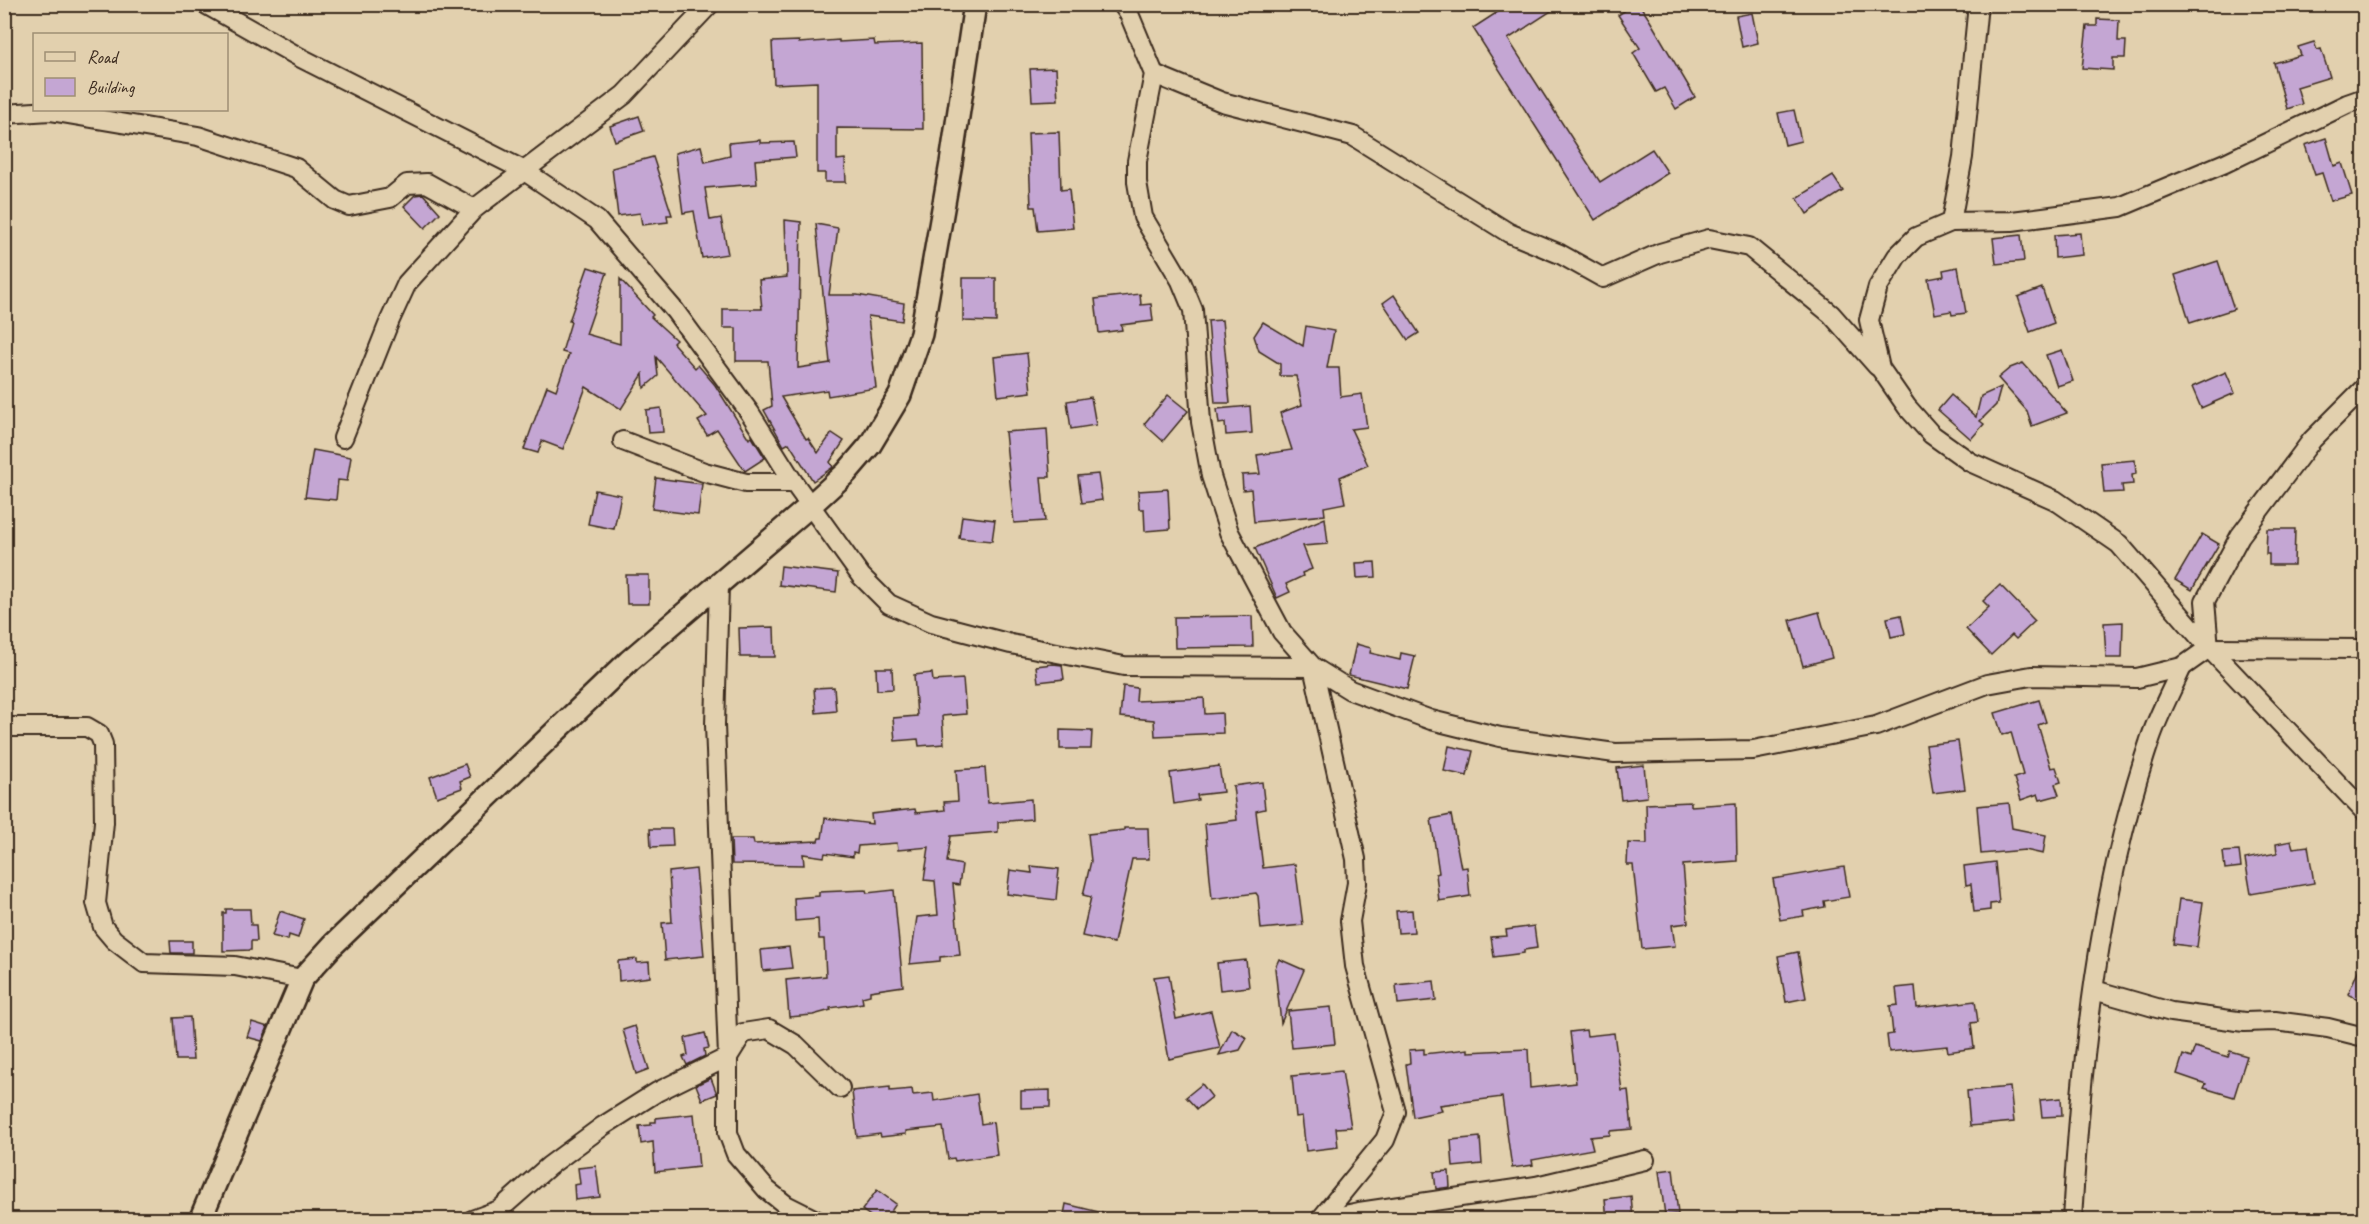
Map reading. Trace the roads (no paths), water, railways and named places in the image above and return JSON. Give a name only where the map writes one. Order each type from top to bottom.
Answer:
[{"type":"street","points":[[205,4],[299,57],[523,170],[597,220],[675,311],[750,413],[794,483],[861,576],[889,604],[931,623],[1011,645],[1124,666],[1313,667]]},
{"type":"street","points":[[343,438],[407,283],[474,209],[624,95],[710,4]]},
{"type":"street","points":[[200,1220],[302,979],[333,945],[629,661],[811,505],[846,473],[870,446],[900,395],[921,334],[951,163],[975,4]]},
{"type":"street","points":[[1122,4],[1129,14],[1155,74],[1137,161],[1137,182],[1143,217],[1181,281],[1193,310],[1201,422],[1211,476],[1229,532],[1282,632],[1313,667],[1350,690],[1431,720],[1500,737],[1615,753],[1754,750],[1876,726],[1987,684],[2031,676],[2137,678],[2182,667],[2209,648],[2364,649]]},
{"type":"street","points":[[1951,222],[1963,157],[1978,4]]},
{"type":"street","points":[[1155,74],[1221,102],[1353,136],[1509,233],[1560,254],[1603,278],[1660,253],[1709,238],[1749,247],[1831,314],[1880,368],[1907,407],[1931,434],[1970,462],[2055,500],[2119,544],[2209,648],[2364,811]]},
{"type":"street","points":[[1880,368],[1869,320],[1878,286],[1897,256],[1916,237],[1951,222],[2012,221],[2120,207],[2215,168],[2364,98]]},
{"type":"street","points":[[4,114],[50,111],[198,136],[296,168],[335,200],[350,206],[390,198],[407,184],[427,183],[474,209]]},
{"type":"street","points":[[2209,648],[2205,601],[2240,536],[2312,440],[2364,387]]},
{"type":"street","points":[[623,441],[704,472],[746,483],[794,483]]},
{"type":"street","points":[[719,585],[715,725],[728,1057],[728,1133],[736,1154],[767,1190],[786,1205],[816,1220]]},
{"type":"street","points":[[1313,667],[1356,859],[1357,883],[1350,921],[1355,966],[1396,1112],[1385,1140],[1321,1220]]},
{"type":"street","points":[[2072,1220],[2085,1046],[2122,834],[2150,740],[2182,667]]},
{"type":"street","points":[[4,727],[87,727],[99,734],[103,744],[104,822],[96,903],[102,927],[114,940],[144,963],[235,966],[302,979]]},
{"type":"street","points":[[2094,990],[2171,1012],[2245,1022],[2286,1022],[2328,1028],[2364,1037]]},
{"type":"street","points":[[472,1220],[499,1210],[549,1166],[603,1126],[657,1092],[728,1057],[743,1034],[768,1029],[796,1045],[840,1088]]},
{"type":"street","points":[[1321,1220],[1359,1212],[1536,1186],[1645,1160]]}]
